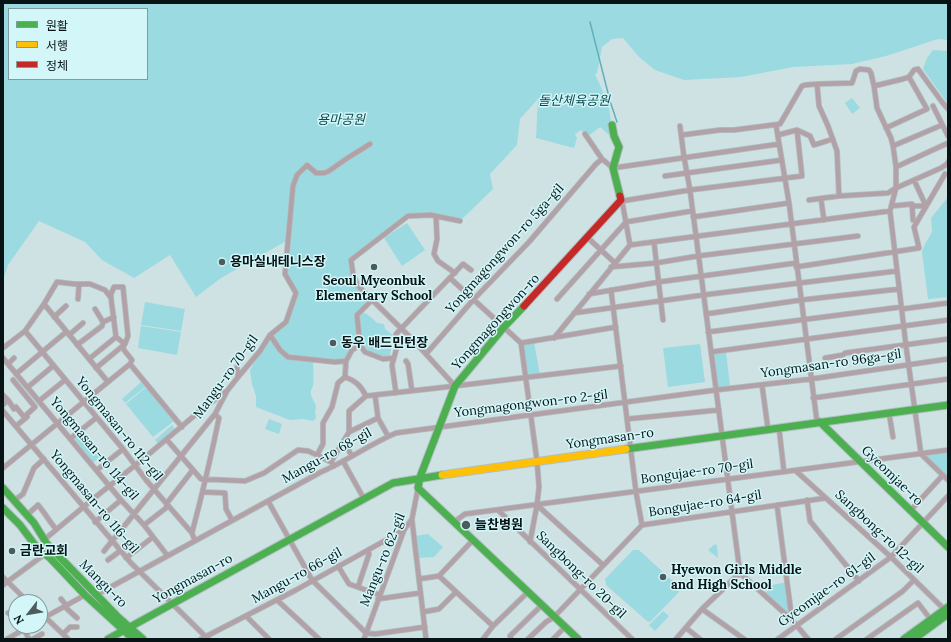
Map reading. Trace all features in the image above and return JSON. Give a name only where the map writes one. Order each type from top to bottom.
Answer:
[{"type":"main road","points":[[612,126],[614,136],[619,147],[613,168],[621,201]]},
{"type":"main road","name":"Yongmagongwon-ro","points":[[418,488],[420,477],[455,386],[504,327],[560,270],[621,201]]},
{"type":"main road","name":"Yongmasan-ro","points":[[108,639],[393,483],[420,477],[948,405]]},
{"type":"main road","name":"Gyeomjae-ro","points":[[818,422],[948,547]]},
{"type":"main road","name":"Mangu-ro","points":[[3,488],[27,515],[47,544],[117,616],[128,629],[133,639]]},
{"type":"main road","points":[[418,488],[578,639]]},
{"type":"main road","name":"Mangu-ro","points":[[3,508],[20,525],[33,543],[50,558],[112,621],[143,639]]},
{"type":"main road","points":[[33,543],[41,542],[45,539]]},
{"type":"main road","points":[[904,639],[947,611]]},
{"type":"main road","points":[[914,639],[947,611]]},
{"type":"street","points":[[682,135],[776,125],[784,120],[804,85],[852,82],[854,73],[857,70],[862,69],[870,71],[874,86],[876,105],[893,146],[896,167],[896,188],[891,209],[901,308],[920,454],[948,480]]},
{"type":"street","points":[[874,86],[909,77],[914,70],[919,70],[948,109]]},
{"type":"street","points":[[909,77],[927,109]]},
{"type":"street","points":[[817,84],[819,106],[826,120],[837,151],[839,196]]},
{"type":"street","points":[[886,128],[942,102]]},
{"type":"street","points":[[933,106],[948,136]]},
{"type":"street","points":[[776,125],[785,179],[818,422]]},
{"type":"street","points":[[893,146],[942,125]]},
{"type":"street","points":[[680,126],[690,190],[740,573],[792,620],[808,639]]},
{"type":"street","points":[[778,135],[797,130],[810,136],[814,145],[833,139]]},
{"type":"street","points":[[630,245],[621,201],[690,190],[802,176],[797,130]]},
{"type":"street","points":[[584,134],[602,159],[613,168],[779,144]]},
{"type":"street","points":[[896,167],[948,143]]},
{"type":"street","name":"Mangu-ro 70-gil","points":[[104,551],[215,414],[227,391],[260,351],[270,335],[286,322],[296,293],[284,274],[293,186],[297,175],[307,165],[316,173],[322,174],[370,144]]},
{"type":"street","name":"Yongmagongwon-ro 5ga-gil","points":[[426,354],[474,299],[529,242],[596,164],[602,159]]},
{"type":"street","points":[[665,176],[782,160]]},
{"type":"street","points":[[809,200],[839,196],[888,193],[946,166],[948,162]]},
{"type":"street","points":[[589,294],[659,282],[920,248],[914,227],[946,176],[941,168]]},
{"type":"street","points":[[914,180],[926,206]]},
{"type":"street","points":[[821,198],[824,220]]},
{"type":"street","points":[[557,299],[626,222],[788,203]]},
{"type":"street","points":[[554,338],[630,245],[824,220],[912,204],[912,206],[926,206]]},
{"type":"street","points":[[912,206],[913,220]]},
{"type":"street","points":[[455,386],[402,328],[358,286],[353,274],[351,260],[408,216],[436,216],[460,222]]},
{"type":"street","points":[[436,216],[437,240],[434,254],[438,261],[455,273]]},
{"type":"street","points":[[611,267],[656,263],[698,256],[858,236]]},
{"type":"street","points":[[588,238],[615,263]]},
{"type":"street","points":[[654,242],[663,320]]},
{"type":"street","points":[[396,393],[392,364],[397,347],[395,334],[463,263],[471,270]]},
{"type":"street","points":[[574,313],[703,295],[897,271]]},
{"type":"street","points":[[450,278],[521,343],[539,486],[530,542]]},
{"type":"street","points":[[3,348],[25,331],[57,282],[90,284],[105,290],[111,298]]},
{"type":"street","points":[[78,299],[79,284]]},
{"type":"street","points":[[3,468],[130,364],[132,360],[125,351],[124,344],[116,337],[111,298],[114,287],[123,287],[128,336],[124,344],[96,368]]},
{"type":"street","points":[[706,314],[801,300],[899,289]]},
{"type":"street","points":[[611,290],[636,492],[642,525]]},
{"type":"street","points":[[372,300],[357,315],[360,345],[366,353],[379,358],[394,358]]},
{"type":"street","points":[[708,332],[948,303]]},
{"type":"street","points":[[44,304],[108,382]]},
{"type":"street","points":[[54,317],[66,306]]},
{"type":"street","points":[[95,309],[103,322]]},
{"type":"street","points":[[77,345],[102,326],[103,322],[114,317]]},
{"type":"street","points":[[711,352],[948,320]]},
{"type":"street","points":[[16,374],[41,352],[83,323]]},
{"type":"street","points":[[521,343],[616,327]]},
{"type":"street","name":"Yongmasan-ro 112-gil","points":[[25,331],[154,490],[192,533],[194,541]]},
{"type":"street","points":[[270,335],[280,350],[288,358],[335,362],[346,361]]},
{"type":"street","points":[[89,360],[116,337]]},
{"type":"street","points":[[825,358],[843,355],[845,353],[906,346],[948,339]]},
{"type":"street","points":[[317,454],[323,444],[323,423],[332,407],[338,383],[345,377],[346,361],[352,350],[360,345]]},
{"type":"street","name":"Yongmasan-ro 114-gil","points":[[3,358],[121,500],[144,525],[167,555]]},
{"type":"street","points":[[8,364],[14,358]]},
{"type":"street","name":"Yongmasan-ro 96ga-gil","points":[[625,402],[812,379],[948,359]]},
{"type":"street","points":[[406,361],[408,364],[412,391]]},
{"type":"street","points":[[130,364],[182,427]]},
{"type":"street","points":[[28,388],[53,366]]},
{"type":"street","points":[[167,440],[200,479],[245,481],[264,473],[298,450],[317,454],[333,464],[349,432],[349,412],[366,396],[621,366]]},
{"type":"street","points":[[237,367],[238,377]]},
{"type":"street","points":[[345,377],[360,385],[366,396]]},
{"type":"street","points":[[814,398],[948,379]]},
{"type":"street","points":[[3,395],[14,409],[16,407],[24,417],[35,407],[13,380]]},
{"type":"street","points":[[16,426],[65,380]]},
{"type":"street","points":[[762,385],[768,429]]},
{"type":"street","points":[[45,539],[83,506],[167,440],[201,410],[227,391]]},
{"type":"street","points":[[375,395],[378,418],[388,436]]},
{"type":"street","points":[[3,405],[8,400]]},
{"type":"street","points":[[83,402],[91,403]]},
{"type":"street","name":"Yongmagongwon-ro 2-gil","points":[[439,426],[625,402]]},
{"type":"street","points":[[627,419],[719,410]]},
{"type":"street","name":"Yongmasan-ro 116-gil","points":[[3,411],[126,558],[207,638]]},
{"type":"street","points":[[890,413],[893,437]]},
{"type":"street","points":[[192,533],[203,492],[219,418],[215,414]]},
{"type":"street","points":[[71,438],[96,418]]},
{"type":"street","points":[[349,432],[378,418]]},
{"type":"street","name":"Mangu-ro 68-gil","points":[[96,595],[333,464],[342,462],[388,436],[396,433],[439,426]]},
{"type":"street","points":[[779,428],[784,472]]},
{"type":"street","points":[[342,444],[346,446],[352,456]]},
{"type":"street","points":[[97,470],[122,449]]},
{"type":"street","name":"Bongujae-ro 70-gil","points":[[454,522],[464,514],[948,450]]},
{"type":"street","points":[[140,455],[143,459]]},
{"type":"street","points":[[15,500],[23,494],[34,468],[44,459]]},
{"type":"street","points":[[342,462],[364,499]]},
{"type":"street","name":"Sangbong-ro 12-gil","points":[[796,470],[891,557],[947,611]]},
{"type":"street","points":[[144,525],[166,508],[167,504],[192,471]]},
{"type":"street","points":[[910,511],[943,475]]},
{"type":"street","name":"Mangu-ro 62-gil","points":[[364,639],[404,530],[412,519],[418,488]]},
{"type":"street","points":[[203,492],[225,493],[226,510],[232,520]]},
{"type":"street","name":"Gyeomjae-ro 61-gil","points":[[778,639],[891,557],[948,496]]},
{"type":"street","name":"Bongujae-ro 64-gil","points":[[528,639],[546,622],[554,617],[642,525],[826,498]]},
{"type":"street","points":[[95,522],[121,500]]},
{"type":"street","points":[[807,500],[810,521],[858,581]]},
{"type":"street","points":[[268,501],[312,580],[366,633],[375,634],[425,627]]},
{"type":"street","points":[[27,515],[38,504],[56,530]]},
{"type":"street","points":[[537,505],[603,565]]},
{"type":"street","points":[[777,505],[792,620]]},
{"type":"street","name":"Sangbong-ro 20-gil","points":[[498,510],[632,639]]},
{"type":"street","points":[[412,519],[411,524],[426,639]]},
{"type":"street","name":"Mangu-ro 66-gil","points":[[200,639],[207,638],[404,530]]},
{"type":"street","points":[[126,558],[153,537]]},
{"type":"street","points":[[419,579],[439,576],[474,540]]},
{"type":"street","points":[[358,587],[369,554],[368,550]]},
{"type":"street","points":[[108,560],[120,551]]},
{"type":"street","points":[[5,584],[45,554]]},
{"type":"street","points":[[338,566],[348,583],[379,597],[420,593]]},
{"type":"street","points":[[676,639],[702,609],[740,573]]},
{"type":"street","points":[[439,576],[493,626]]},
{"type":"street","points":[[3,577],[5,584],[18,594]]},
{"type":"street","points":[[836,639],[903,591],[914,580]]},
{"type":"street","points":[[423,612],[438,609],[456,592]]},
{"type":"street","points":[[483,639],[493,626],[528,592]]},
{"type":"street","points":[[48,615],[85,595]]},
{"type":"street","points":[[61,599],[77,618]]},
{"type":"street","points":[[277,600],[319,639]]},
{"type":"street","points":[[867,639],[918,603],[931,620]]},
{"type":"street","points":[[511,639],[510,636],[542,605]]},
{"type":"street","points":[[702,609],[741,638]]},
{"type":"street","points":[[246,616],[269,639]]},
{"type":"street","points":[[48,620],[68,639]]},
{"type":"street","points":[[63,634],[70,627],[78,627]]},
{"type":"street","points":[[553,639],[565,627]]},
{"type":"street","points":[[686,628],[700,639]]},
{"type":"street","points":[[7,639],[16,634]]},
{"type":"street","points":[[33,639],[42,634]]},
{"type":"green space","points":[[3,3],[948,3],[948,40],[938,39],[886,56],[852,64],[793,67],[741,77],[684,80],[655,70],[639,57],[623,38],[612,39],[602,47],[597,73],[595,74],[608,103],[612,126],[609,135],[600,127],[587,137],[581,130],[575,134],[577,138],[574,148],[536,138],[538,99],[520,119],[517,145],[490,174],[493,189],[460,221],[431,215],[408,216],[351,259],[358,286],[372,300],[357,315],[360,345],[346,361],[313,360],[313,386],[311,394],[316,405],[316,418],[313,421],[303,419],[290,420],[256,407],[256,396],[250,370],[270,335],[286,321],[296,293],[285,274],[288,240],[221,278],[196,297],[170,255],[134,278],[102,260],[85,242],[39,221],[8,265],[3,280]]},
{"type":"green space","points":[[933,50],[948,51],[948,104],[923,69],[927,58]]},
{"type":"green space","points":[[852,98],[860,108],[852,114],[845,103]]},
{"type":"green space","points":[[948,197],[948,297],[928,299],[922,252],[932,232],[931,218]]},
{"type":"green space","points":[[407,223],[425,250],[402,266],[384,238]]},
{"type":"green space","points":[[145,302],[185,309],[181,331],[141,325]]},
{"type":"green space","points":[[362,313],[365,313],[377,323],[384,324],[385,329],[393,335],[390,356],[384,357],[375,354],[369,351],[362,343],[359,317]]},
{"type":"green space","points":[[141,326],[181,332],[177,355],[138,348]]},
{"type":"green space","points":[[534,342],[540,375],[526,377],[521,344]]},
{"type":"green space","points":[[700,344],[705,382],[668,387],[663,348]]},
{"type":"green space","points":[[726,352],[730,386],[718,388],[714,353]]},
{"type":"green space","points":[[141,382],[145,387],[125,403],[122,399]]},
{"type":"green space","points":[[146,387],[174,421],[153,437],[126,404]]},
{"type":"green space","points":[[269,419],[282,424],[279,434],[265,429]]},
{"type":"green space","points":[[172,425],[175,429],[158,444],[155,440]]},
{"type":"green space","points":[[82,430],[102,455],[93,463],[72,438]]},
{"type":"green space","points":[[948,451],[948,478],[921,454]]},
{"type":"green space","points":[[428,534],[443,547],[434,557],[418,558],[415,536]]},
{"type":"green space","points":[[715,544],[717,546],[718,558],[708,550]]},
{"type":"green space","points":[[633,550],[639,550],[680,588],[679,592],[650,622],[606,585],[605,579]]},
{"type":"green space","points":[[787,582],[792,620],[764,595],[772,585]]},
{"type":"green space","points":[[663,611],[669,616],[655,631],[649,625]]},
{"type":"waterway","points":[[590,22],[610,101],[617,122]]},
{"type":"traffic: fast","points":[[612,125],[614,136],[619,147],[613,168],[620,196]]},
{"type":"traffic: fast","points":[[524,306],[504,327],[455,386],[420,477],[418,488],[578,639]]},
{"type":"traffic: fast","points":[[626,449],[948,405]]},
{"type":"traffic: fast","points":[[820,422],[948,547]]},
{"type":"traffic: fast","points":[[108,639],[393,483],[442,475]]},
{"type":"traffic: fast","points":[[3,488],[34,523],[47,544],[117,616],[143,639]]},
{"type":"traffic: fast","points":[[3,508],[20,525],[38,549],[50,558],[85,595],[133,639]]},
{"type":"traffic: fast","points":[[904,639],[948,607]]},
{"type":"traffic: fast","points":[[914,639],[948,614]]},
{"type":"traffic: slow","points":[[442,475],[626,449]]},
{"type":"traffic: jam","points":[[524,306],[621,200],[620,196]]},
{"type":"place","name":"용마실내테니스장","points":[[222,262]]},
{"type":"place","name":"Seoul Myeonbuk Elementary School","points":[[374,267]]},
{"type":"place","name":"동우 배드민턴장","points":[[333,343]]},
{"type":"place","name":"늘찬병원","points":[[466,525]]},
{"type":"place","name":"금란교회","points":[[12,551]]},
{"type":"place","name":"Hyewon Girls Middle and High School","points":[[663,577]]},
{"type":"park label","name":"돌산체육공원","points":[[574,101]]},
{"type":"park label","name":"용마공원","points":[[341,120]]}]
